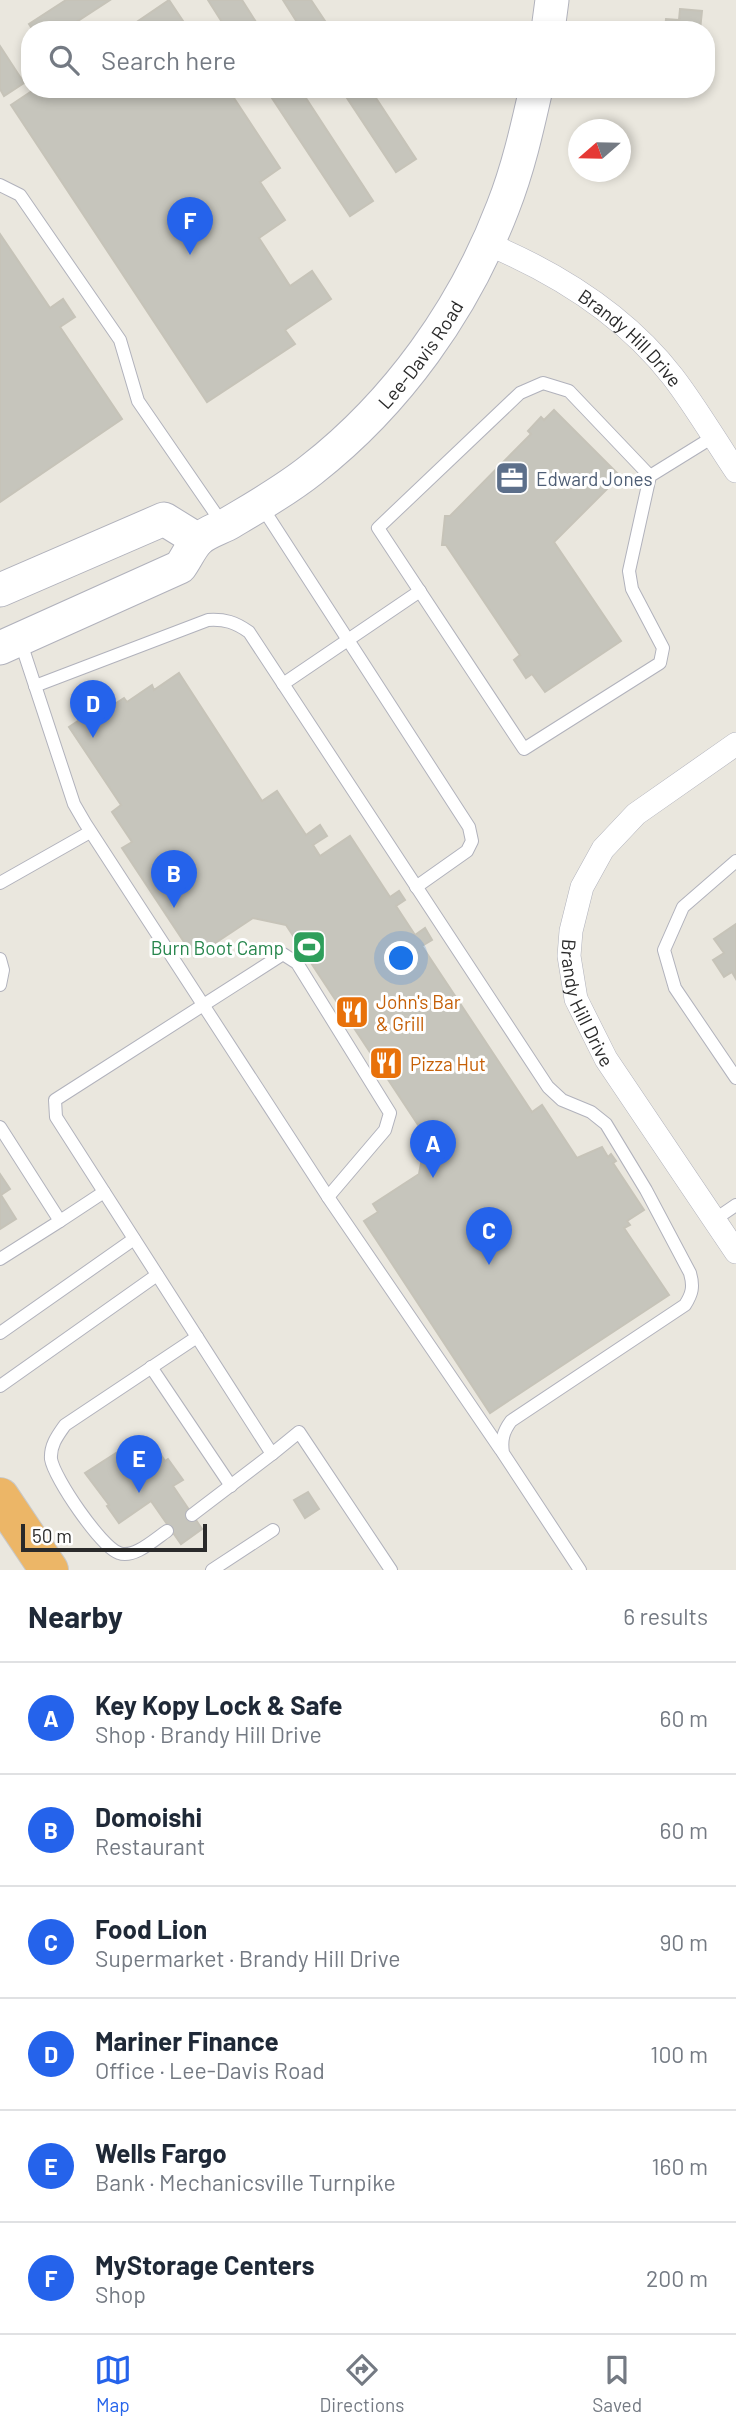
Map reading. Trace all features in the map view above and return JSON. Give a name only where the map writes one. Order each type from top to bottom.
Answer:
[{"type":"highway","points":[[0,1497],[49,1570]]},
{"type":"main road","points":[[549,21],[552,0]]},
{"type":"main road","name":"Lee-Davis Road","points":[[10,644],[180,567],[211,533],[294,484],[332,454],[360,427],[400,383],[457,304],[488,244],[504,205],[534,98]]},
{"type":"main road","points":[[0,590],[164,519],[211,533]]},
{"type":"street","name":"Brandy Hill Drive","points":[[488,244],[560,279],[602,306],[639,339],[672,376],[736,471]]},
{"type":"street","name":"Brandy Hill Drive","points":[[736,744],[636,814],[603,849],[582,887],[571,930],[569,956],[576,999],[606,1059],[736,1252]]},
{"type":"lane","points":[[0,184],[20,195],[120,340],[138,401],[211,533]]},
{"type":"lane","points":[[650,476],[569,391],[543,383],[520,393],[378,527],[524,749],[660,663],[663,648],[632,589],[629,571],[650,476],[713,438]]},
{"type":"lane","points":[[261,505],[469,827],[472,841],[467,851],[416,887]]},
{"type":"lane","points":[[283,684],[420,591]]},
{"type":"lane","points":[[36,686],[208,620],[224,619],[249,632],[548,1087],[562,1100],[591,1112],[606,1124],[646,1190],[690,1273],[693,1283],[691,1294],[685,1305],[511,1421],[501,1443],[503,1453]]},
{"type":"lane","points":[[10,644],[36,686],[74,804],[90,832],[328,1197],[580,1570]]},
{"type":"lane","points":[[0,883],[90,832]]},
{"type":"lane","points":[[736,861],[683,907],[664,950],[675,988],[736,1078]]},
{"type":"lane","points":[[272,1454],[56,1117],[55,1100],[283,954],[297,962],[390,1112],[385,1130],[328,1197]]},
{"type":"lane","points":[[0,959],[3,970],[0,985]]},
{"type":"lane","points":[[0,1127],[60,1221]]},
{"type":"lane","points":[[0,1259],[104,1192]]},
{"type":"lane","points":[[714,1220],[736,1205]]},
{"type":"lane","points":[[0,1333],[134,1239]]},
{"type":"lane","points":[[0,1386],[157,1275]]},
{"type":"lane","points":[[167,1531],[133,1553],[120,1554],[103,1542],[57,1475],[51,1457],[54,1440],[65,1425],[197,1337]]},
{"type":"lane","points":[[150,1367],[231,1486]]},
{"type":"lane","points":[[192,1515],[299,1432],[391,1570]]},
{"type":"lane","points":[[212,1570],[273,1530]]},
{"type":"building","points":[[66,0],[110,0],[78,21],[34,21]]},
{"type":"building","points":[[169,0],[183,21],[138,21]]},
{"type":"building","points":[[208,0],[242,0],[255,21],[221,21]]},
{"type":"building","points":[[283,0],[311,0],[325,21],[296,21]]},
{"type":"building","points":[[680,9],[702,11],[701,21],[666,21],[679,20]]},
{"type":"building","points":[[0,46],[21,78],[21,85],[4,96],[0,89]]},
{"type":"building","points":[[22,98],[234,98],[280,168],[260,182],[285,220],[259,238],[290,286],[312,271],[331,299],[285,330],[295,344],[207,402],[11,105]]},
{"type":"building","points":[[272,98],[306,98],[373,201],[350,216]]},
{"type":"building","points":[[347,98],[376,98],[416,159],[396,172]]},
{"type":"building","points":[[0,234],[50,308],[63,299],[75,317],[60,327],[122,419],[0,502]]},
{"type":"building","points":[[554,410],[620,476],[554,542],[621,641],[545,692],[532,674],[526,678],[514,660],[520,655],[446,545],[442,545],[445,516],[450,516],[531,434],[528,431],[541,417],[544,420]]},
{"type":"building","points":[[179,673],[262,801],[277,791],[306,835],[320,825],[327,836],[313,845],[320,856],[350,836],[390,897],[399,891],[405,900],[396,906],[415,935],[425,928],[432,940],[422,946],[532,1112],[542,1105],[577,1158],[602,1147],[608,1157],[611,1154],[616,1161],[613,1163],[644,1210],[627,1221],[630,1225],[624,1228],[669,1295],[490,1413],[364,1221],[378,1212],[373,1204],[419,1174],[426,1137],[286,925],[253,918],[194,957],[122,848],[132,842],[112,812],[121,805],[69,727],[96,709],[99,714],[124,698],[127,702],[152,685],[154,690]]},
{"type":"building","points":[[736,924],[736,979],[732,972],[724,977],[713,960],[724,953],[714,939]]},
{"type":"building","points":[[0,1174],[10,1189],[1,1195],[16,1219],[0,1229]]},
{"type":"building","points":[[146,1437],[152,1441],[165,1461],[168,1459],[183,1480],[173,1486],[202,1529],[181,1544],[151,1501],[119,1523],[85,1473],[138,1439]]},
{"type":"building","points":[[308,1492],[319,1509],[305,1518],[294,1500]]},
{"type":"place","name":"MyStorage Centers","points":[[190,255]]},
{"type":"place","name":"Edward Jones","points":[[512,478]]},
{"type":"place","name":"Mariner Finance","points":[[93,738]]},
{"type":"place","name":"Domoishi","points":[[174,908]]},
{"type":"place","name":"Burn Boot Camp","points":[[309,947]]},
{"type":"place","name":"John's Bar & Grill","points":[[352,1012]]},
{"type":"place","name":"Pizza Hut","points":[[386,1063]]},
{"type":"place","name":"Key Kopy Lock & Safe","points":[[433,1178]]},
{"type":"place","name":"Food Lion","points":[[489,1265]]},
{"type":"place","name":"Wells Fargo","points":[[139,1493]]}]
